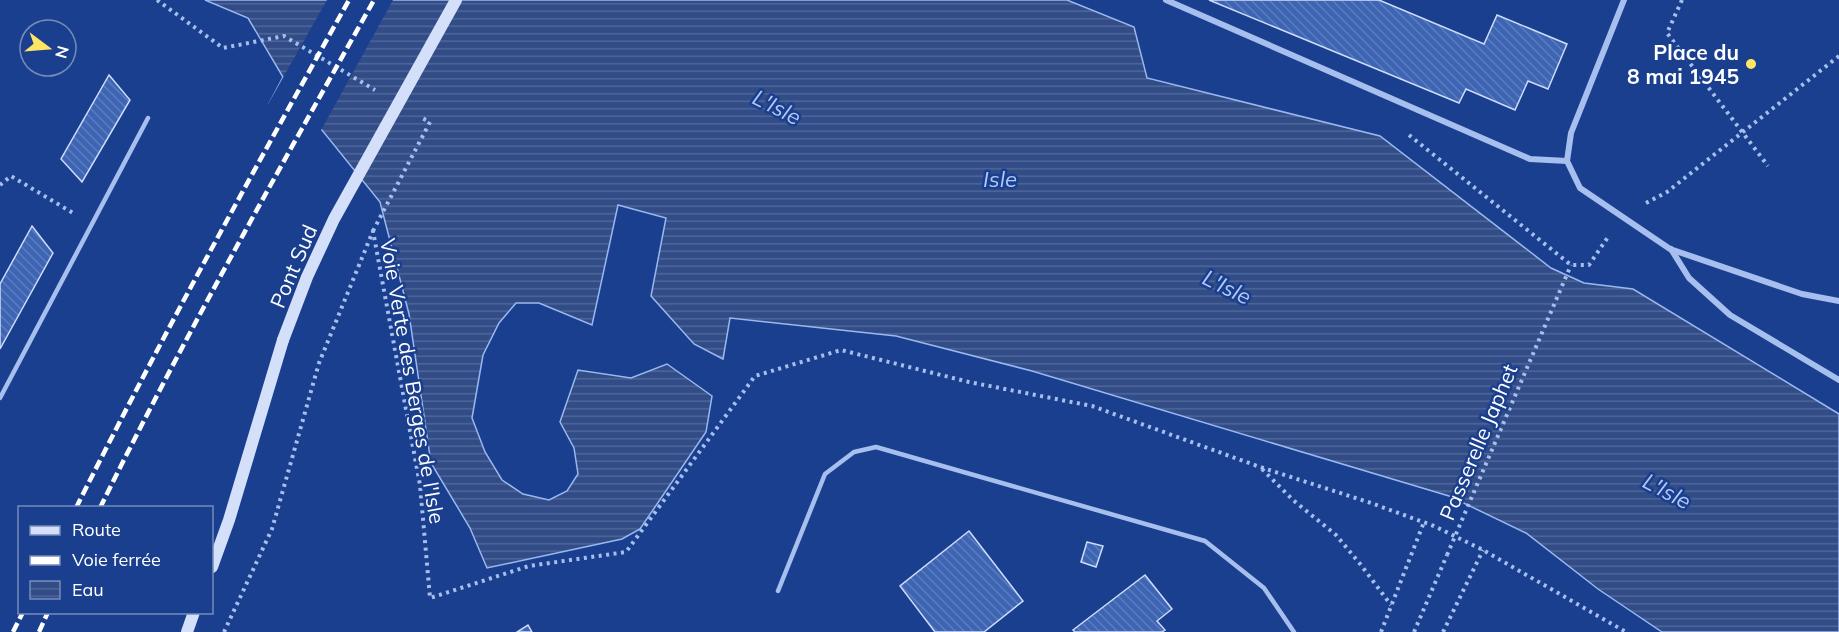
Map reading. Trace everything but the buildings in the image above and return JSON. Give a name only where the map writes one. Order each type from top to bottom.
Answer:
[{"type":"main road","name":"Pont Sud","points":[[213,564],[229,520],[283,340],[307,277],[334,219],[456,0]]},
{"type":"main road","points":[[181,632],[193,614]]},
{"type":"main road","points":[[187,632],[193,614]]},
{"type":"street","points":[[1166,0],[1530,159],[1567,161]]},
{"type":"street","points":[[1624,0],[1571,133],[1567,161],[1580,188],[1670,249],[1802,294],[1839,301]]},
{"type":"street","points":[[1670,249],[1689,278],[1730,315],[1839,380]]},
{"type":"lane","points":[[0,398],[148,118]]},
{"type":"lane","points":[[778,591],[825,474],[854,452],[876,447],[1205,541],[1264,588],[1294,632]]},
{"type":"path","points":[[157,0],[223,48],[284,36],[381,94]]},
{"type":"path","points":[[1682,0],[1667,33],[1768,165]]},
{"type":"path","points":[[1622,217],[1667,192],[1839,56]]},
{"type":"path","points":[[1395,99],[1401,129],[1571,265],[1589,265],[1606,241]]},
{"type":"path","points":[[373,231],[430,123],[410,111]]},
{"type":"path","points":[[0,185],[11,176],[92,225]]},
{"type":"path","name":"Voie Verte des Berges de l'Isle","points":[[373,231],[420,485],[430,598]]},
{"type":"path","name":"Voie Verte des Berges de l'Isle","points":[[224,632],[272,529],[319,363],[373,231]]},
{"type":"path","name":"Passerelle Japhet","points":[[1414,632],[1571,265]]},
{"type":"path","points":[[1260,467],[1293,500],[1336,535],[1391,605]]},
{"type":"path","points":[[1381,632],[1424,522],[1483,549],[1626,632]]},
{"type":"path","points":[[1443,632],[1483,549]]},
{"type":"water","name":"Isle","points":[[205,0],[1067,0],[1134,27],[1147,78],[1380,136],[1551,268],[1584,283],[1633,289],[1839,414],[1839,632],[1662,632],[1598,589],[1526,533],[1449,496],[1032,371],[896,336],[730,318],[723,359],[694,344],[651,296],[666,218],[618,205],[592,325],[539,303],[516,303],[499,323],[483,355],[472,418],[485,452],[502,480],[523,494],[549,500],[567,491],[578,474],[574,448],[560,422],[578,370],[631,378],[667,364],[712,396],[706,432],[640,529],[622,539],[487,568],[470,528],[431,463],[409,314],[380,202],[322,130],[269,104],[283,77],[248,18]]},
{"type":"pier","points":[[327,0],[393,0],[320,132],[267,106]]},
{"type":"railway","points":[[77,506],[175,316],[349,0]]},
{"type":"railway","points":[[101,506],[199,316],[374,0]]},
{"type":"railway","points":[[13,632],[22,614]]},
{"type":"railway","points":[[39,632],[47,614]]},
{"type":"place","name":"Place du 8 mai 1945","points":[[1751,64]]},
{"type":"water label","name":"L'Isle","points":[[777,107]]},
{"type":"water label","name":"L'Isle","points":[[1227,287]]},
{"type":"water label","name":"L'Isle","points":[[1667,491]]}]
